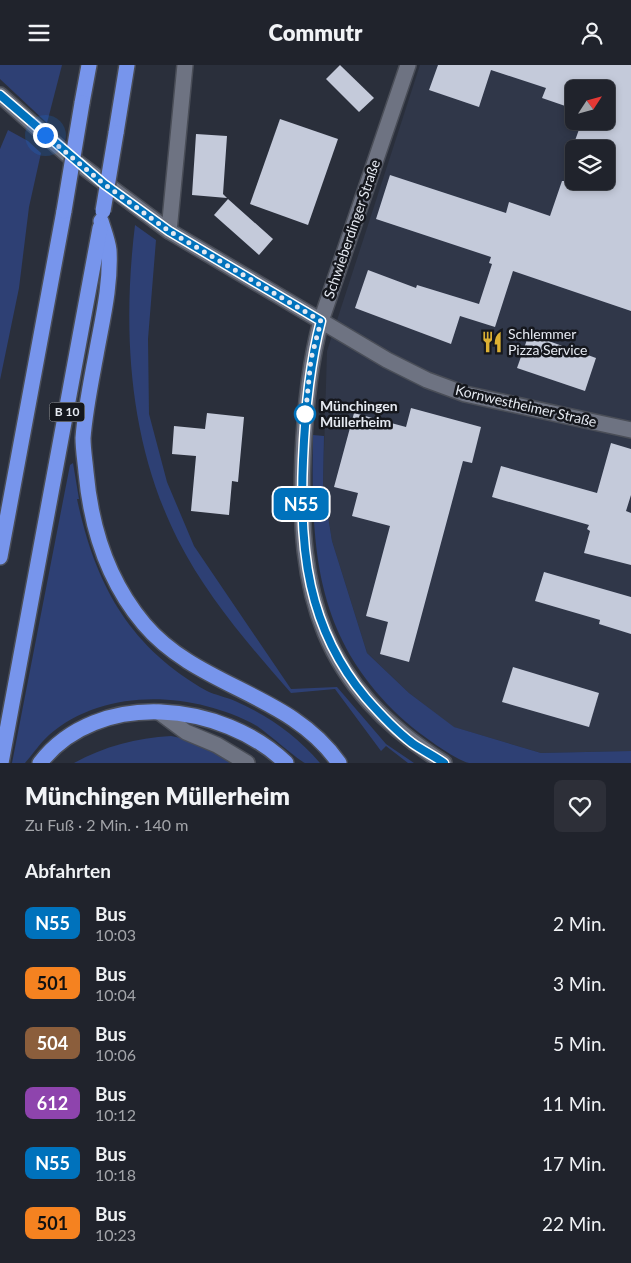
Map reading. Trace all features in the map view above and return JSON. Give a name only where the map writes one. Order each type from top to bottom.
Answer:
[{"type":"highway","name":"B 10","points":[[0,557],[89,65]]},
{"type":"highway","name":"B 10","points":[[1,763],[102,231],[127,65]]},
{"type":"highway","points":[[102,231],[109,250],[108,288],[83,439],[93,523],[105,561],[122,594],[145,625],[172,651],[198,669],[282,710],[306,727],[339,763]]},
{"type":"highway","points":[[0,506],[13,491]]},
{"type":"highway","points":[[40,763],[68,737],[90,724],[120,716],[159,712],[214,720],[239,730],[269,748],[286,763]]},
{"type":"street","points":[[169,231],[185,65]]},
{"type":"street","name":"Schwieberdinger Straße","points":[[408,65],[321,321],[311,359],[301,502],[305,561],[317,613],[331,648],[351,680],[384,719],[412,743],[444,763]]},
{"type":"street","name":"Kornwestheimer Straße","points":[[0,95],[77,162],[169,231],[427,381],[465,394],[631,430]]},
{"type":"street","points":[[159,712],[186,732],[217,745],[247,763]]},
{"type":"shaded area","points":[[0,65],[62,65],[47,123],[0,79]]},
{"type":"shaded area","points":[[420,65],[631,65],[631,751],[541,753],[453,727],[409,693],[367,653],[332,541],[323,485],[327,351]]},
{"type":"shaded area","points":[[8,130],[28,141],[41,153],[29,207],[19,288],[0,380],[0,149]]},
{"type":"shaded area","points":[[135,225],[156,240],[148,339],[149,414],[167,482],[194,546],[291,689],[337,687],[386,744],[414,763],[408,763],[386,746],[381,751],[335,689],[291,693],[245,639],[216,601],[178,540],[162,503],[149,465],[139,426],[133,386],[129,306]]},
{"type":"shaded area","points":[[313,435],[324,436],[323,485],[332,541],[367,653],[409,693],[454,727],[541,753],[631,751],[631,763],[469,763],[446,751],[406,722],[376,691],[352,659],[336,625],[324,591],[317,555],[314,517]]},
{"type":"shaded area","points":[[73,463],[79,499],[77,499],[94,559],[105,586],[136,633],[156,654],[180,674],[207,691],[235,701],[271,720],[292,735],[320,763],[305,763],[257,726],[233,715],[206,706],[179,701],[151,699],[97,708],[72,719],[49,735],[25,763],[12,763],[70,465]]},
{"type":"shaded area","points":[[171,736],[204,746],[234,763],[74,763],[97,752],[121,744]]},
{"type":"building","points":[[340,65],[374,98],[359,112],[326,79]]},
{"type":"building","points":[[438,65],[631,65],[631,311],[513,271],[495,327],[460,316],[451,344],[355,308],[368,270],[416,288],[417,285],[479,304],[492,264],[489,263],[491,257],[376,219],[390,175],[506,213],[509,202],[550,216],[562,181],[565,181],[565,190],[615,190],[615,140],[575,140],[579,130],[615,130],[615,80],[565,80],[565,106],[542,98],[546,88],[491,70],[479,107],[429,90]]},
{"type":"building","points":[[280,119],[338,139],[308,225],[250,204]]},
{"type":"building","points":[[196,134],[227,136],[223,194],[227,198],[192,195]]},
{"type":"building","points":[[228,199],[273,239],[259,255],[214,215]]},
{"type":"building","points":[[529,334],[596,358],[585,391],[517,368]]},
{"type":"building","points":[[411,408],[481,427],[472,463],[463,461],[409,662],[380,654],[388,622],[366,616],[390,526],[352,516],[358,493],[334,487],[354,413],[406,427]]},
{"type":"building","points":[[207,413],[244,417],[238,482],[232,481],[229,515],[191,511],[196,456],[172,454],[174,426],[205,429]]},
{"type":"building","points":[[611,443],[631,449],[631,495],[626,511],[631,513],[631,565],[584,553],[590,531],[587,529],[589,525],[492,497],[501,466],[597,493]]},
{"type":"building","points":[[544,572],[631,597],[631,634],[599,624],[600,620],[535,601]]},
{"type":"building","points":[[513,667],[599,693],[589,727],[502,702]]},
{"type":"bus line","name":"N55","points":[[0,95],[104,184],[169,231],[321,321],[311,359],[305,419],[301,502],[305,561],[317,613],[331,648],[351,680],[384,719],[412,743],[444,763]]},
{"type":"place","name":"Schlemmer Pizza Service","points":[[492,342]]},
{"type":"place","name":"Münchingen Müllerheim","points":[[305,414]]},
{"type":"route","points":[[45,135],[104,184],[169,231],[321,321],[311,359],[305,419],[305,414]]}]
